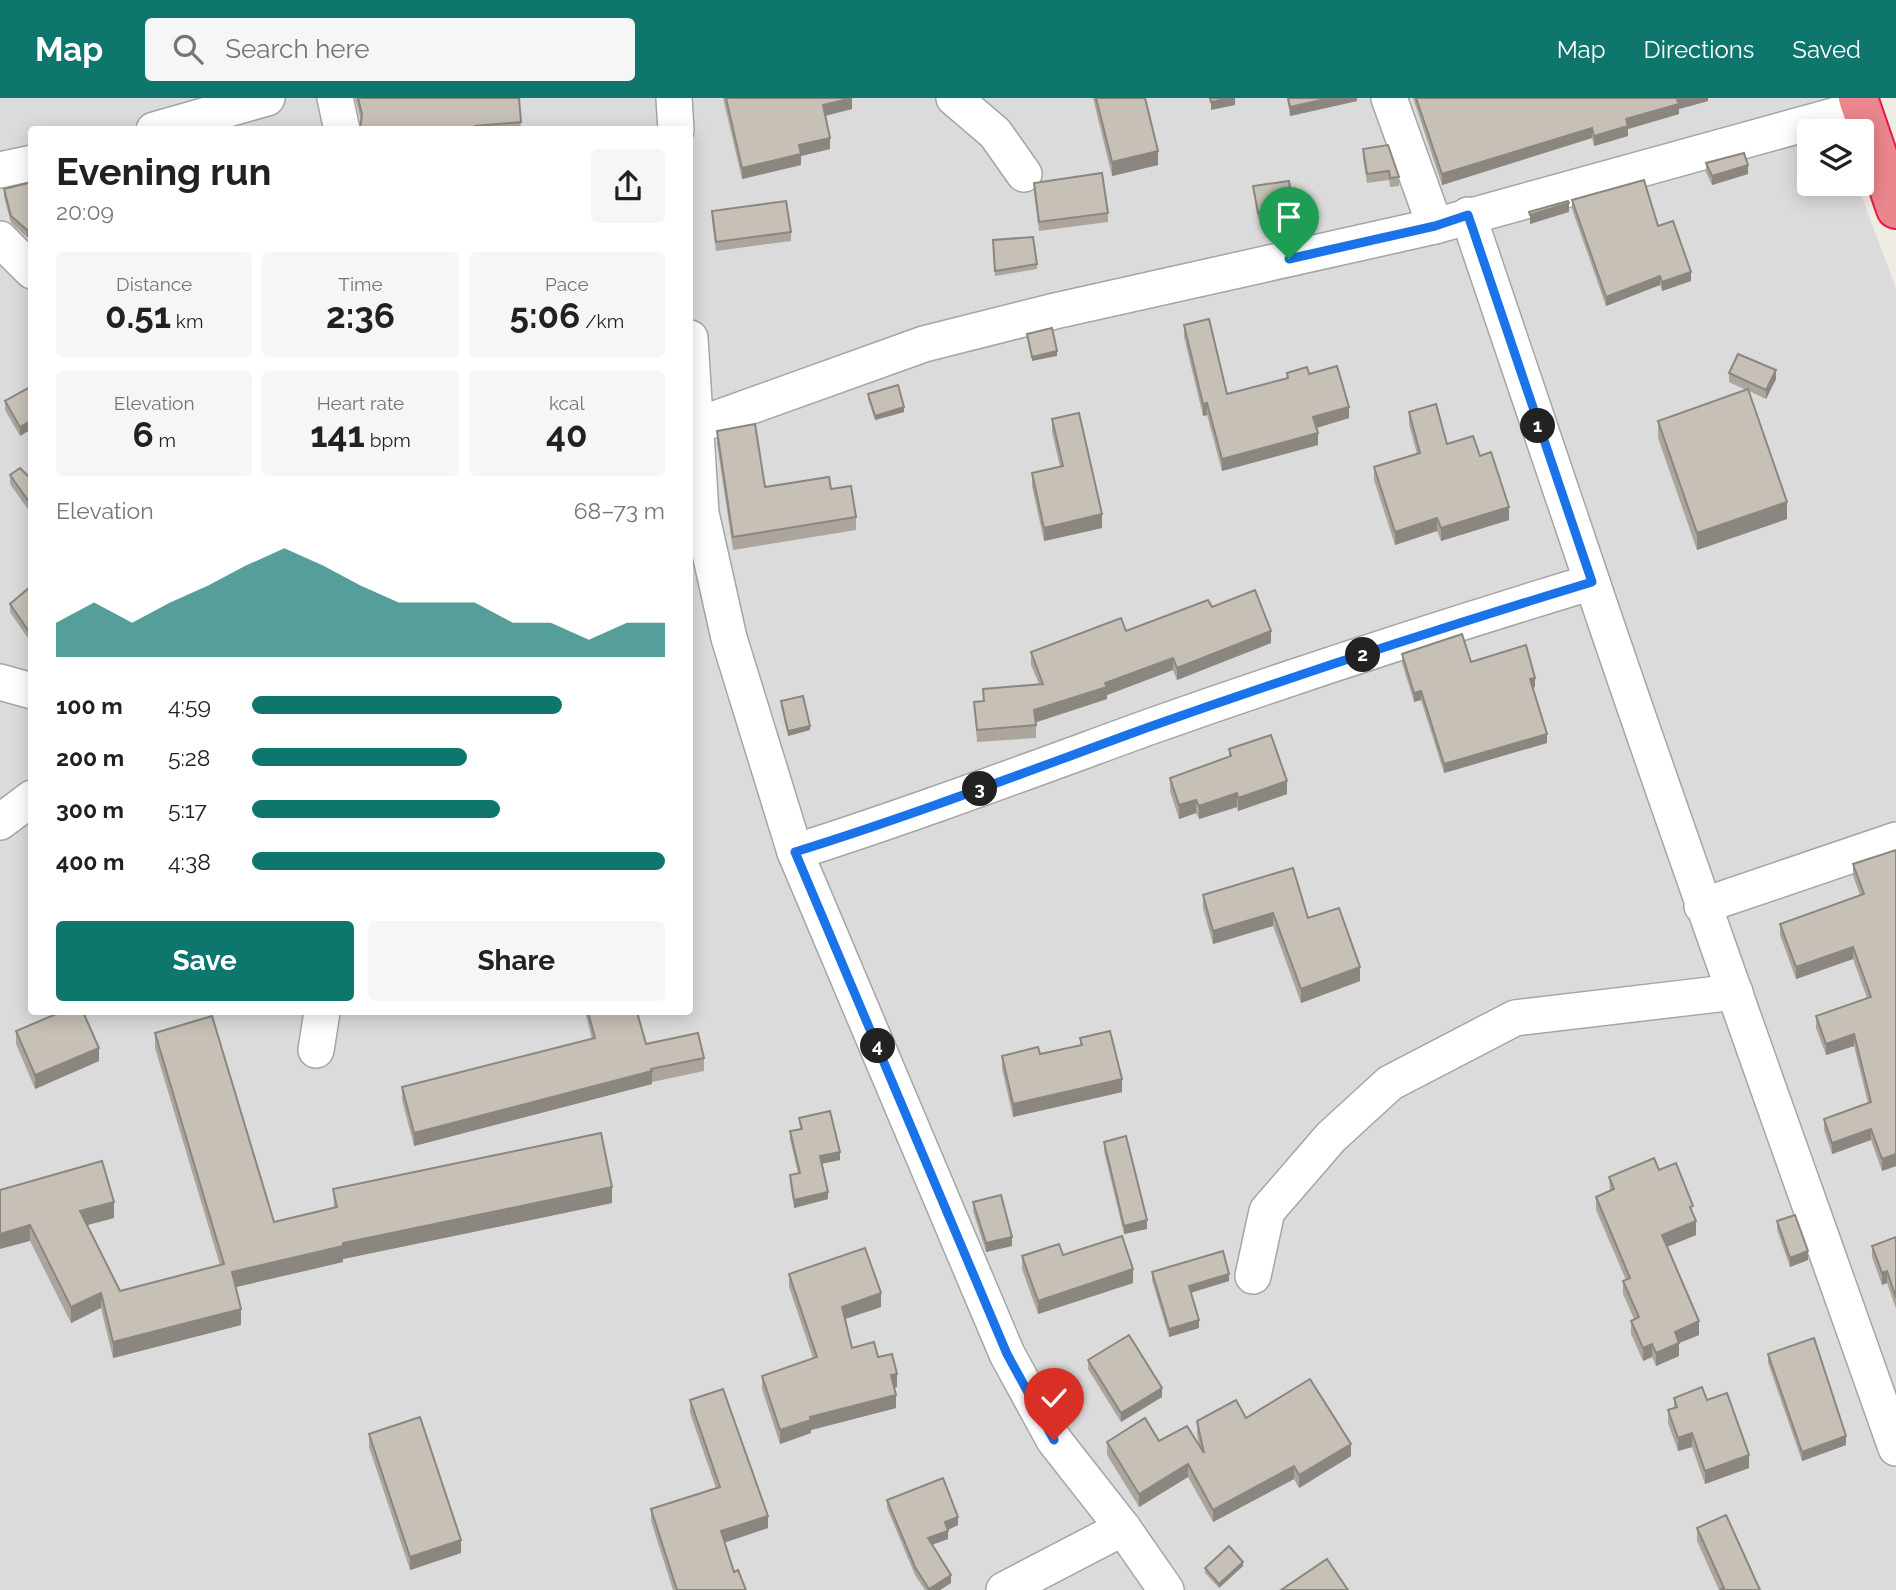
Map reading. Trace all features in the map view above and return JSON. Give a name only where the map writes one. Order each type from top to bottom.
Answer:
[{"type":"highway","points":[[1860,103],[1896,209]]},
{"type":"street","points":[[168,126],[267,98]]},
{"type":"street","points":[[335,98],[341,126]]},
{"type":"street","points":[[674,98],[676,126]]},
{"type":"street","points":[[954,98],[995,133],[1024,174]]},
{"type":"street","points":[[1389,98],[1435,226]]},
{"type":"street","points":[[693,427],[924,344],[1055,311],[1435,226],[1860,103]]},
{"type":"street","points":[[0,170],[28,164]]},
{"type":"street","points":[[1468,215],[1702,906],[1896,1448]]},
{"type":"street","points":[[0,239],[28,267]]},
{"type":"street","points":[[693,436],[702,513],[729,638],[795,852],[1007,1354],[1054,1440],[1123,1528],[1166,1590]]},
{"type":"street","points":[[795,852],[874,827],[1165,722],[1470,619],[1592,582]]},
{"type":"street","points":[[0,682],[28,690]]},
{"type":"street","points":[[0,822],[28,801]]},
{"type":"street","points":[[1702,906],[1896,840]]},
{"type":"street","points":[[1254,1276],[1267,1211],[1331,1137],[1390,1083],[1515,1018],[1735,992]]},
{"type":"street","points":[[316,1050],[322,1015]]},
{"type":"street","points":[[1004,1590],[1123,1528]]},
{"type":"shaded area","points":[[0,98],[1825,98],[1833,119],[1797,119],[1797,196],[1862,196],[1896,288],[1896,1590],[0,1590]]},
{"type":"building","points":[[358,98],[519,98],[521,122],[475,126],[360,126],[362,114]]},
{"type":"building","points":[[726,98],[852,98],[823,105],[830,138],[799,145],[801,154],[742,168]]},
{"type":"building","points":[[1096,98],[1145,98],[1158,151],[1112,162]]},
{"type":"building","points":[[1210,98],[1230,98],[1211,102]]},
{"type":"building","points":[[1288,98],[1330,98],[1290,107]]},
{"type":"building","points":[[1416,98],[1683,98],[1677,100],[1679,104],[1626,119],[1628,126],[1594,136],[1592,128],[1442,174]]},
{"type":"building","points":[[1388,145],[1399,177],[1390,178],[1389,171],[1367,174],[1363,149]]},
{"type":"building","points":[[1744,153],[1748,165],[1712,176],[1706,163]]},
{"type":"building","points":[[1102,173],[1108,213],[1039,222],[1034,183]]},
{"type":"building","points":[[1644,180],[1658,226],[1673,221],[1691,272],[1662,282],[1660,276],[1606,297],[1572,200]]},
{"type":"building","points":[[1289,181],[1293,207],[1258,213],[1253,186]]},
{"type":"building","points":[[28,183],[28,230],[11,216],[4,189]]},
{"type":"building","points":[[786,201],[791,232],[716,242],[712,211]]},
{"type":"building","points":[[1568,201],[1569,203],[1530,215],[1529,212]]},
{"type":"building","points":[[1033,237],[1037,264],[995,271],[993,240]]},
{"type":"building","points":[[1209,319],[1227,394],[1288,378],[1287,373],[1307,367],[1309,374],[1337,366],[1349,407],[1313,417],[1318,433],[1222,459],[1207,403],[1203,404],[1184,325]]},
{"type":"building","points":[[1052,328],[1057,351],[1032,357],[1027,334]]},
{"type":"building","points":[[1738,354],[1776,370],[1766,390],[1729,373]]},
{"type":"building","points":[[898,385],[904,407],[875,416],[868,394]]},
{"type":"building","points":[[28,388],[28,422],[20,427],[5,401]]},
{"type":"building","points":[[1748,389],[1787,502],[1697,533],[1658,421]]},
{"type":"building","points":[[1436,404],[1447,444],[1473,436],[1480,456],[1491,452],[1509,507],[1441,528],[1437,518],[1395,532],[1374,467],[1420,453],[1409,412]]},
{"type":"building","points":[[1079,413],[1102,514],[1044,528],[1032,473],[1063,466],[1052,419]]},
{"type":"building","points":[[755,424],[765,487],[829,477],[831,489],[851,486],[856,517],[733,537],[717,431]]},
{"type":"building","points":[[20,468],[28,476],[28,500],[10,475]]},
{"type":"building","points":[[28,589],[28,630],[10,604]]},
{"type":"building","points":[[1255,590],[1271,631],[1177,668],[1173,658],[1105,683],[1107,687],[1034,710],[1036,725],[977,730],[974,702],[984,701],[983,689],[1043,684],[1031,652],[1121,618],[1126,631],[1208,600],[1212,607]]},
{"type":"building","points":[[1462,634],[1471,662],[1526,645],[1535,678],[1530,679],[1547,734],[1444,764],[1421,691],[1414,693],[1402,654]]},
{"type":"building","points":[[803,696],[810,726],[788,731],[781,701]]},
{"type":"building","points":[[1271,735],[1287,781],[1238,798],[1237,793],[1199,806],[1196,800],[1179,805],[1170,778],[1231,756],[1229,749]]},
{"type":"building","points":[[1896,850],[1896,1154],[1882,1159],[1871,1129],[1832,1143],[1824,1119],[1871,1102],[1854,1034],[1826,1044],[1816,1016],[1871,997],[1853,947],[1796,967],[1780,924],[1864,894],[1853,864]]},
{"type":"building","points":[[1293,868],[1308,918],[1339,908],[1360,967],[1301,989],[1273,913],[1213,931],[1203,895]]},
{"type":"building","points":[[54,1015],[84,1015],[99,1048],[35,1075],[16,1031]]},
{"type":"building","points":[[589,1015],[638,1015],[646,1044],[698,1033],[704,1058],[651,1069],[652,1071],[414,1133],[402,1087],[595,1038]]},
{"type":"building","points":[[212,1016],[274,1222],[337,1207],[333,1189],[601,1133],[612,1187],[343,1243],[343,1246],[232,1272],[241,1309],[113,1342],[101,1293],[71,1307],[30,1225],[0,1234],[0,1190],[102,1161],[114,1202],[80,1211],[120,1291],[224,1264],[155,1033]]},
{"type":"building","points":[[1110,1031],[1122,1079],[1013,1104],[1002,1056],[1038,1047],[1040,1054],[1082,1045],[1080,1038]]},
{"type":"building","points":[[830,1111],[840,1152],[820,1156],[828,1192],[794,1200],[790,1175],[800,1173],[790,1131],[802,1129],[799,1118]]},
{"type":"building","points":[[1126,1136],[1147,1220],[1124,1226],[1104,1142]]},
{"type":"building","points":[[1654,1158],[1659,1170],[1676,1163],[1693,1206],[1690,1207],[1696,1221],[1662,1235],[1699,1321],[1675,1332],[1679,1343],[1656,1353],[1652,1344],[1643,1348],[1631,1321],[1639,1317],[1623,1281],[1630,1278],[1596,1197],[1614,1189],[1609,1177]]},
{"type":"building","points":[[1001,1195],[1012,1237],[986,1243],[973,1202]]},
{"type":"building","points":[[1795,1215],[1808,1251],[1790,1258],[1777,1221]]},
{"type":"building","points":[[1122,1236],[1133,1269],[1038,1301],[1022,1256],[1059,1244],[1063,1255]]},
{"type":"building","points":[[1896,1237],[1896,1298],[1887,1271],[1882,1273],[1872,1246]]},
{"type":"building","points":[[865,1248],[881,1293],[842,1307],[852,1348],[874,1342],[878,1357],[892,1354],[897,1374],[891,1375],[896,1395],[810,1417],[811,1420],[780,1430],[762,1376],[817,1357],[789,1274]]},
{"type":"building","points":[[1223,1251],[1229,1274],[1189,1286],[1199,1320],[1169,1329],[1152,1272]]},
{"type":"building","points":[[1129,1335],[1162,1388],[1121,1413],[1088,1360]]},
{"type":"building","points":[[1814,1338],[1846,1436],[1802,1452],[1768,1354]]},
{"type":"building","points":[[1310,1379],[1351,1444],[1299,1475],[1294,1466],[1213,1510],[1188,1464],[1139,1494],[1107,1442],[1145,1418],[1159,1441],[1187,1426],[1204,1453],[1197,1421],[1236,1400],[1246,1418]]},
{"type":"building","points":[[1702,1387],[1707,1400],[1727,1393],[1749,1455],[1705,1471],[1692,1433],[1678,1438],[1668,1410],[1677,1407],[1674,1398]]},
{"type":"building","points":[[723,1389],[768,1516],[721,1531],[734,1572],[738,1570],[746,1590],[677,1590],[651,1509],[720,1487],[690,1400]]},
{"type":"building","points":[[420,1417],[461,1540],[410,1557],[369,1434]]},
{"type":"building","points":[[943,1478],[958,1517],[945,1522],[948,1531],[928,1538],[951,1575],[929,1589],[915,1567],[887,1500]]},
{"type":"building","points":[[1726,1515],[1760,1590],[1720,1590],[1724,1588],[1697,1528]]},
{"type":"building","points":[[1229,1546],[1243,1562],[1219,1584],[1205,1568]]},
{"type":"building","points":[[1327,1559],[1348,1590],[1281,1590]]},
{"type":"route","points":[[1054,1440],[1007,1354],[795,852],[874,827],[1153,726],[1470,619],[1592,582],[1468,215],[1435,226],[1289,259]]}]
